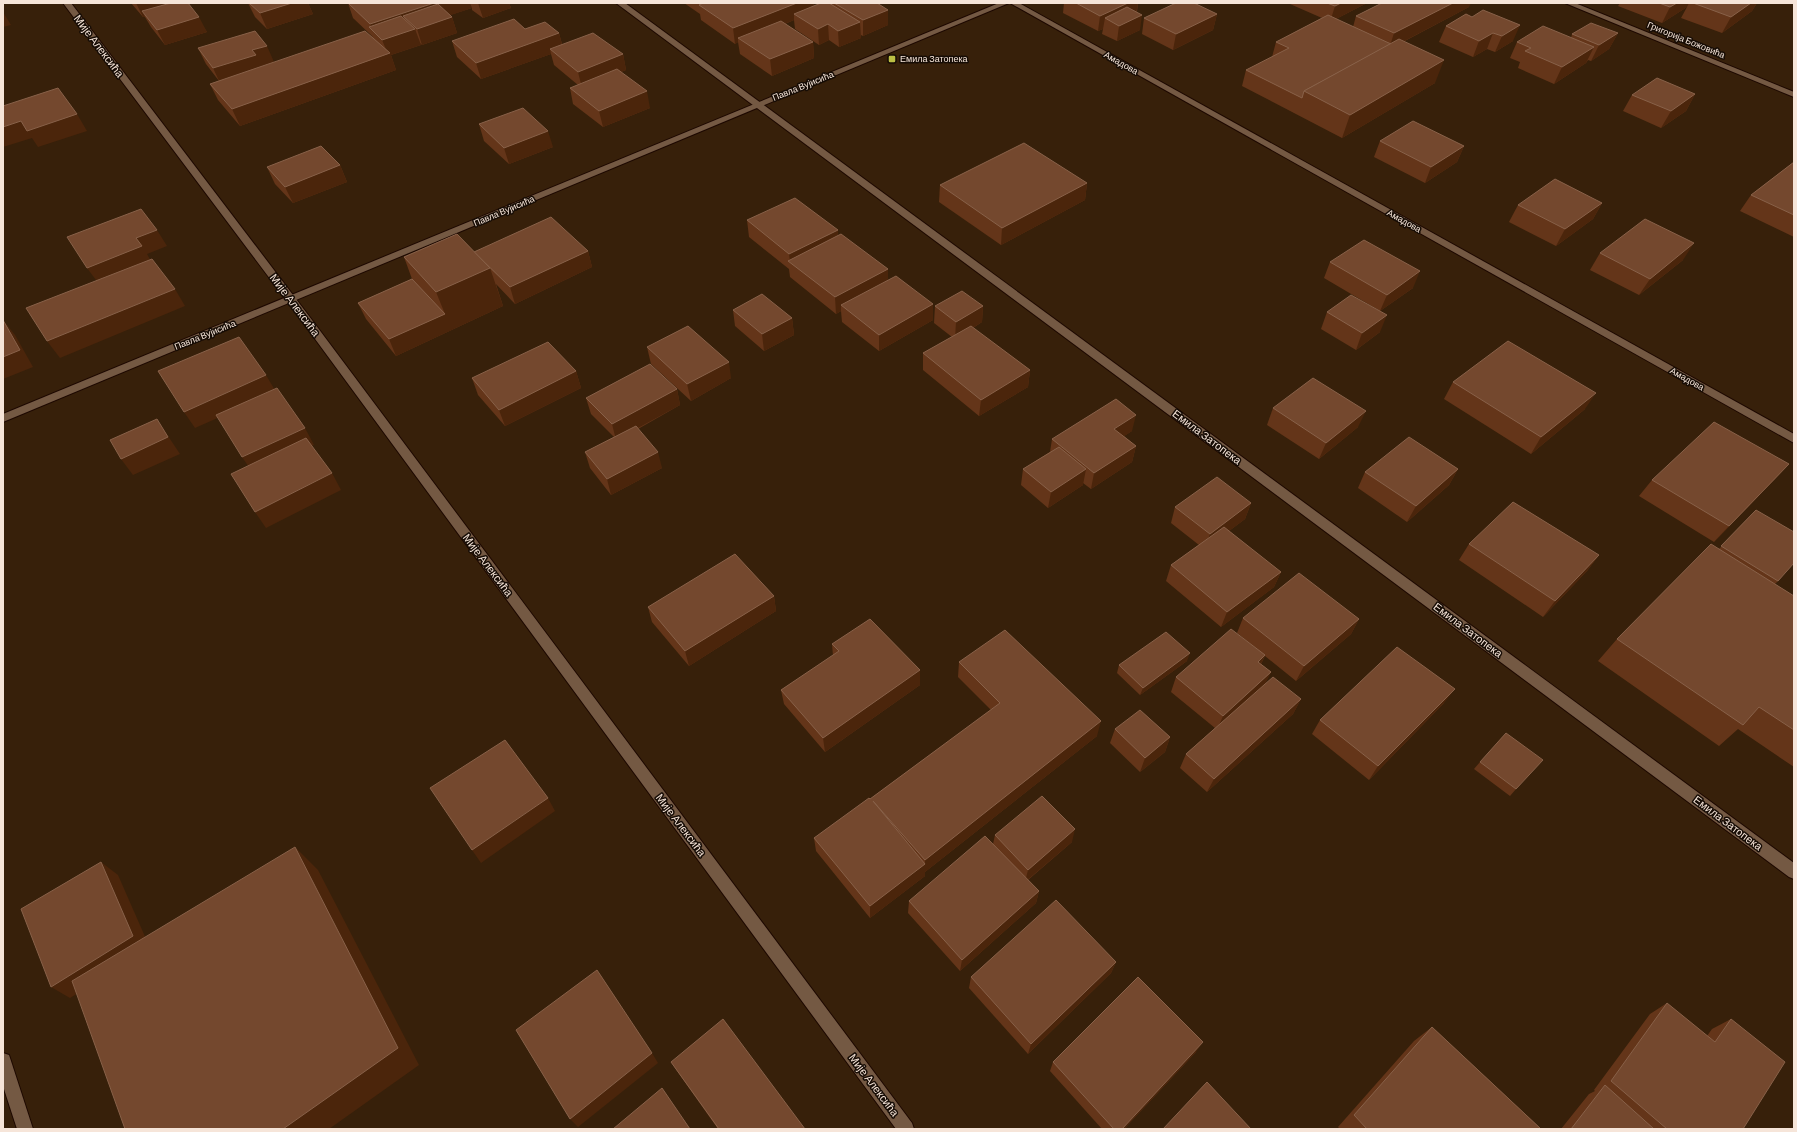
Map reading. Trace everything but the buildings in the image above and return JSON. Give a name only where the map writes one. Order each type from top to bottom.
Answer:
[{"type":"street","name":"Мије Алексића","points":[[67,3],[291,300],[906,1129]]},
{"type":"street","name":"Емила Затопека","points":[[620,3],[1794,872]]},
{"type":"street","name":"Павла Вујисића","points":[[3,418],[1005,3]]},
{"type":"street","name":"Амадова","points":[[1014,3],[1794,439]]},
{"type":"street","name":"Григорија Божовића","points":[[1569,3],[1794,95]]},
{"type":"street","points":[[3,1062],[24,1129]]},
{"type":"place","name":"Емила Затопека","points":[[892,59]]}]
